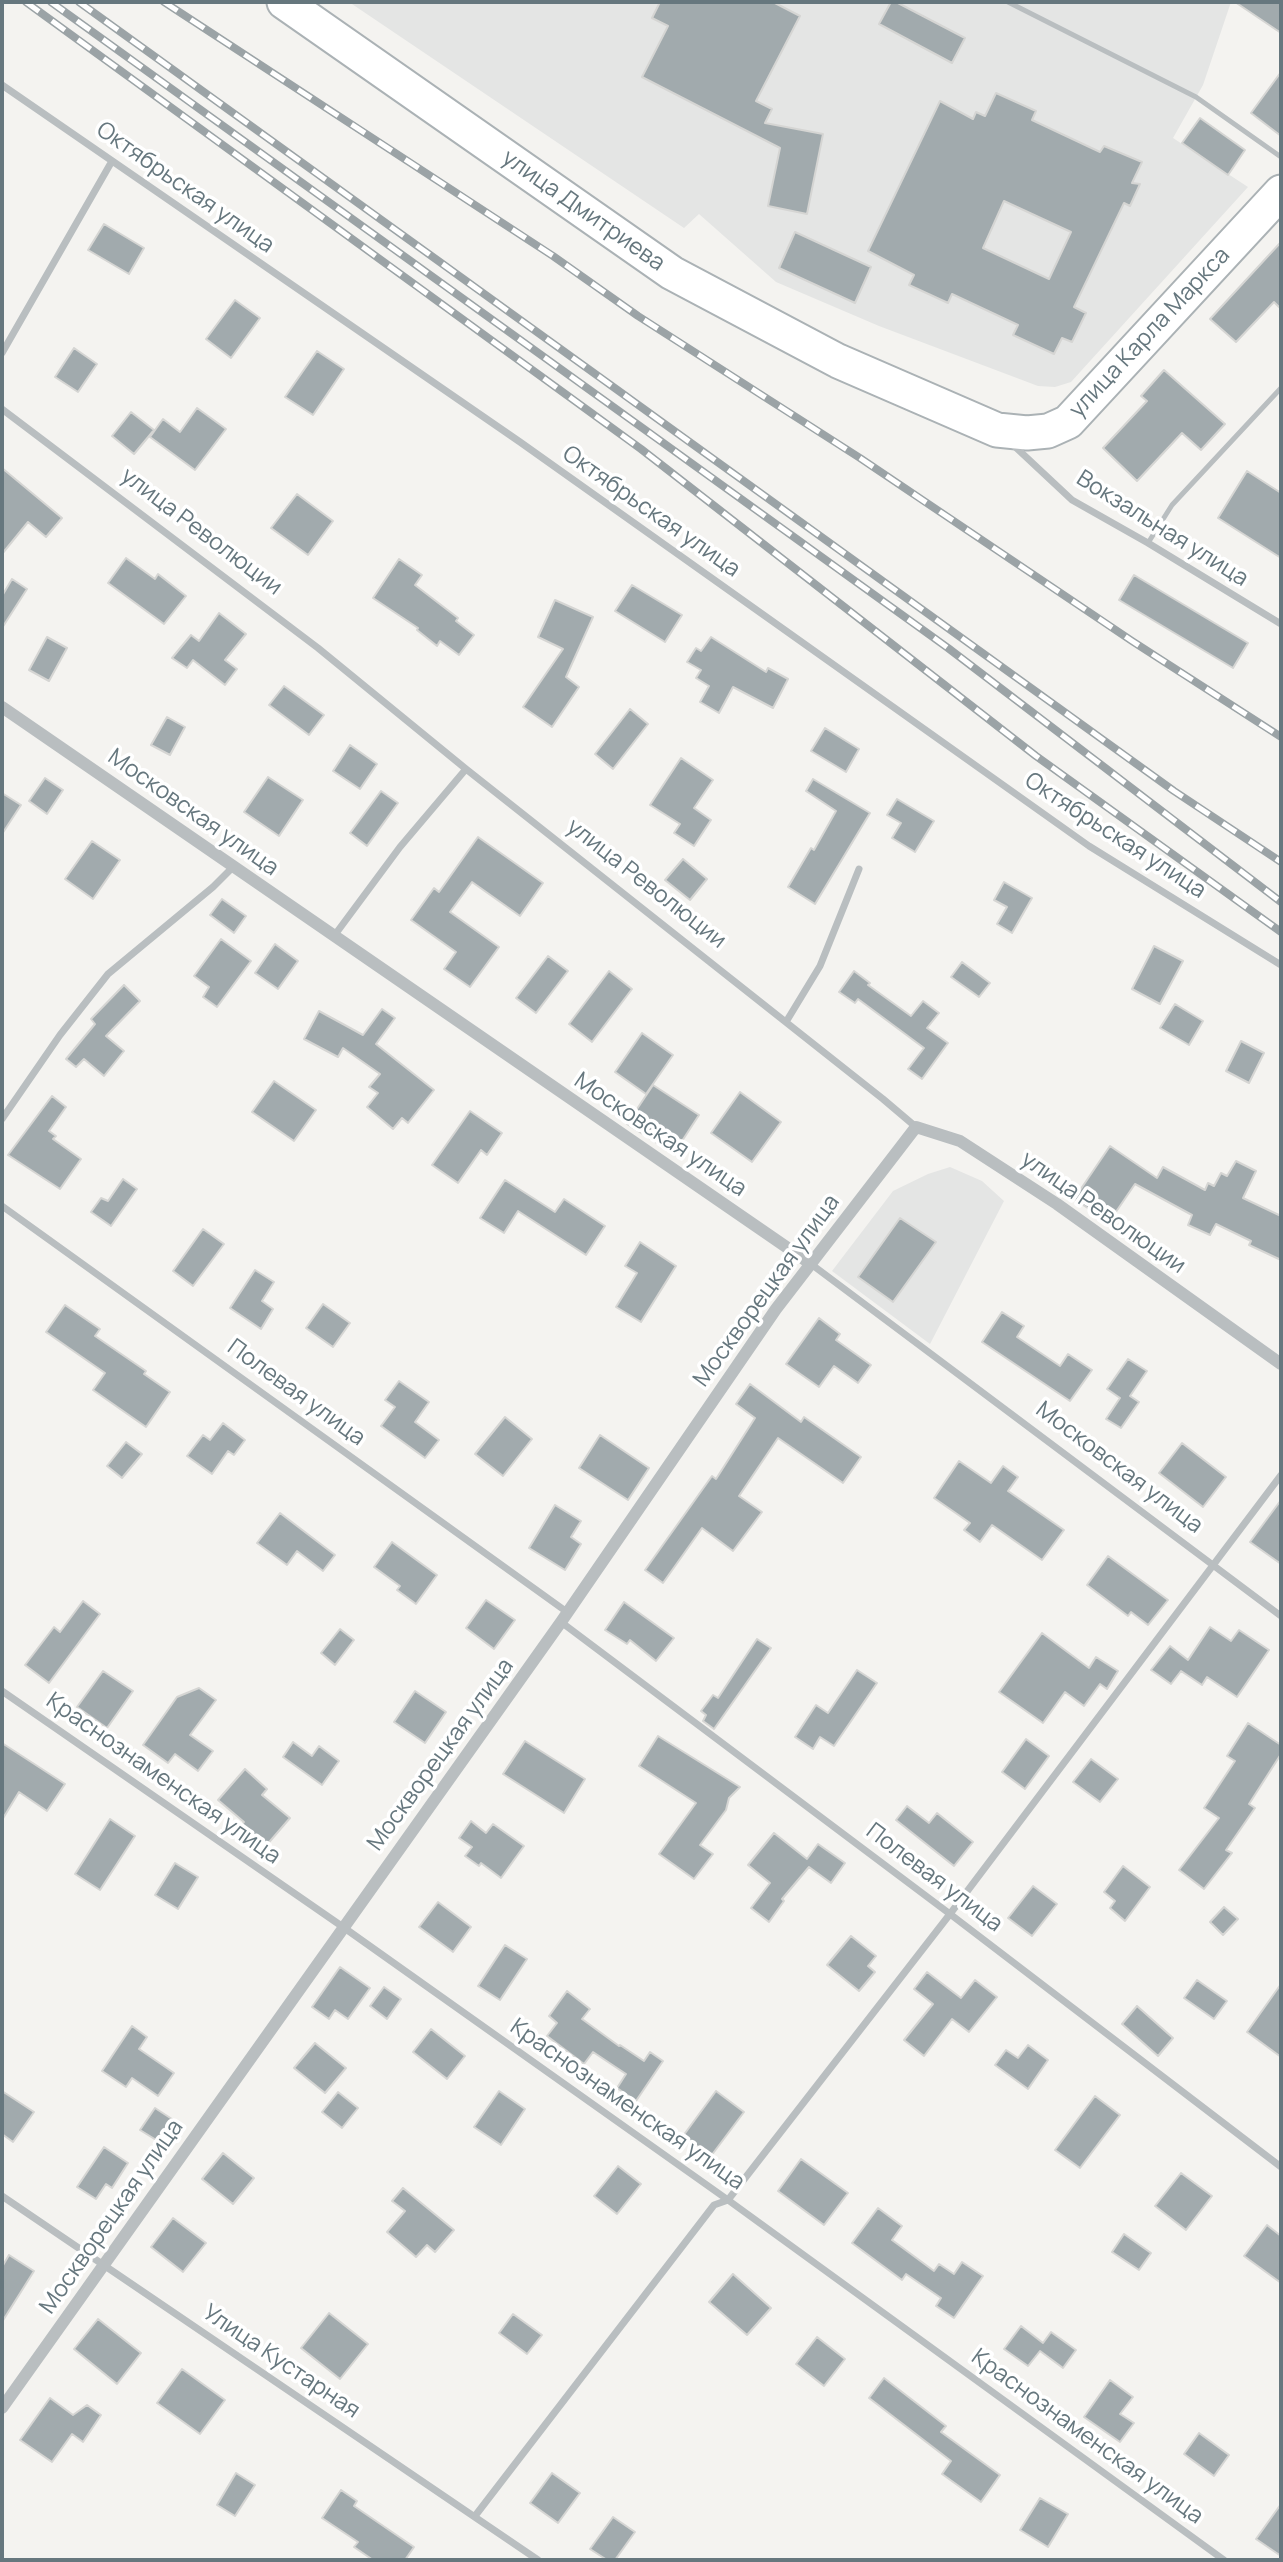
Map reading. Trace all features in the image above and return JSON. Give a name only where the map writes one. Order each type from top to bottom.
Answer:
[{"type":"main road","name":"улица Дмитриева","points":[[284,2],[671,273],[838,361],[998,430]]},
{"type":"main road","name":"улица Карла Маркса","points":[[998,430],[1027,433],[1048,431],[1068,422],[1281,192]]},
{"type":"street","name":"Октябрьская улица","points":[[2,85],[520,442],[1088,846],[1281,965]]},
{"type":"street","points":[[2,353],[112,161]]},
{"type":"street","name":"улица Революции","points":[[2,409],[318,648],[916,1128],[960,1141],[1035,1190],[1281,1364]]},
{"type":"street","name":"Вокзальная улица","points":[[998,430],[1072,500],[1149,543],[1281,624]]},
{"type":"street","name":"Московская улица","points":[[2,707],[811,1264],[1281,1616]]},
{"type":"street","points":[[333,936],[400,847],[466,769]]},
{"type":"street","points":[[2,1119],[108,974],[234,866]]},
{"type":"street","points":[[786,1022],[820,966],[859,869]]},
{"type":"street","name":"Москворецкая улица","points":[[2,2408],[564,1617],[776,1309],[916,1128]]},
{"type":"street","name":"Полевая улица","points":[[2,1206],[564,1617],[1281,2167]]},
{"type":"street","points":[[475,2516],[714,2205],[728,2200],[950,1914],[1281,1475]]},
{"type":"street","name":"Краснознаменская улица","points":[[2,1690],[728,2200],[1224,2560]]},
{"type":"street","name":"Улица Кустарная","points":[[2,2196],[538,2560]]},
{"type":"lane","points":[[1008,2],[1196,97],[1281,158]]},
{"type":"lane","points":[[1149,543],[1172,505],[1281,388]]},
{"type":"shaded area","points":[[349,2],[1231,2],[1203,85],[1173,138],[1248,187],[1071,382],[1055,387],[1038,386],[879,326],[776,282],[699,214],[684,228]]},
{"type":"shaded area","points":[[950,1167],[982,1181],[1004,1201],[930,1344],[832,1271],[893,1191]]},
{"type":"building","points":[[660,2],[773,2],[800,16],[756,101],[772,109],[765,123],[823,134],[807,214],[768,206],[780,148],[642,77],[668,26],[652,18]]},
{"type":"building","points":[[891,2],[896,2],[965,38],[952,63],[879,24]]},
{"type":"building","points":[[1235,2],[1281,2],[1281,33]]},
{"type":"building","points":[[1281,72],[1281,136],[1251,113]]},
{"type":"building","points":[[996,93],[1036,111],[1032,120],[1100,152],[1104,146],[1142,162],[1132,183],[1140,184],[1130,206],[1124,203],[1074,307],[1086,313],[1072,342],[1062,338],[1054,354],[1013,335],[1018,325],[952,294],[948,303],[909,285],[914,275],[868,251],[940,101],[973,119],[976,112],[985,116]],"holes":[[[1004,201],[1071,232],[1049,279],[983,248]]]},
{"type":"building","points":[[1200,118],[1245,150],[1228,175],[1182,143]]},
{"type":"building","points":[[104,224],[144,248],[129,274],[88,250]]},
{"type":"building","points":[[795,232],[871,267],[855,303],[779,268]]},
{"type":"building","points":[[1281,242],[1281,309],[1274,302],[1236,342],[1210,319]]},
{"type":"building","points":[[235,300],[260,318],[231,358],[206,339]]},
{"type":"building","points":[[74,348],[97,364],[78,392],[55,377]]},
{"type":"building","points":[[317,351],[344,369],[313,415],[285,397]]},
{"type":"building","points":[[1164,370],[1225,424],[1201,450],[1182,433],[1137,481],[1103,448],[1147,401],[1141,396]]},
{"type":"building","points":[[197,408],[226,429],[195,470],[150,437],[163,419],[180,432]]},
{"type":"building","points":[[131,412],[154,430],[134,454],[112,436]]},
{"type":"building","points":[[2,468],[62,518],[46,537],[28,522],[2,554]]},
{"type":"building","points":[[1247,471],[1281,493],[1281,558],[1218,518]]},
{"type":"building","points":[[297,494],[333,521],[308,555],[271,528]]},
{"type":"building","points":[[126,558],[155,579],[158,574],[186,596],[164,624],[108,583]]},
{"type":"building","points":[[399,559],[422,575],[415,585],[458,618],[456,621],[474,635],[459,655],[440,641],[437,646],[417,630],[418,628],[373,598]]},
{"type":"building","points":[[1134,575],[1248,643],[1233,668],[1119,600]]},
{"type":"building","points":[[12,579],[27,589],[2,628],[2,596]]},
{"type":"building","points":[[632,585],[682,615],[665,642],[615,611]]},
{"type":"building","points":[[555,600],[593,617],[566,677],[579,687],[552,727],[523,707],[563,649],[538,637]]},
{"type":"building","points":[[219,613],[246,634],[225,660],[237,669],[225,685],[193,660],[187,668],[172,658],[191,635],[199,641]]},
{"type":"building","points":[[47,637],[67,648],[49,681],[29,670]]},
{"type":"building","points":[[711,637],[766,672],[768,668],[788,679],[773,708],[733,687],[719,713],[700,702],[709,686],[696,678],[701,670],[687,662],[696,648],[701,651]]},
{"type":"building","points":[[284,686],[324,715],[309,735],[269,705]]},
{"type":"building","points":[[630,709],[648,724],[613,769],[595,754]]},
{"type":"building","points":[[167,717],[185,727],[170,755],[151,745]]},
{"type":"building","points":[[825,728],[859,749],[846,772],[811,751]]},
{"type":"building","points":[[350,745],[377,764],[360,789],[333,771]]},
{"type":"building","points":[[681,758],[713,780],[694,808],[711,820],[694,846],[674,833],[680,824],[650,805]]},
{"type":"building","points":[[268,777],[303,800],[279,836],[244,812]]},
{"type":"building","points":[[45,778],[63,790],[47,814],[29,801]]},
{"type":"building","points":[[813,779],[870,813],[815,904],[788,887],[811,848],[814,850],[836,811],[806,791]]},
{"type":"building","points":[[381,791],[398,803],[367,846],[350,833]]},
{"type":"building","points":[[2,793],[21,805],[2,834]]},
{"type":"building","points":[[897,799],[934,821],[915,852],[892,838],[901,823],[887,815]]},
{"type":"building","points":[[478,837],[543,883],[520,916],[472,882],[450,912],[499,947],[470,987],[444,969],[456,952],[411,920],[434,888],[439,892]]},
{"type":"building","points":[[92,841],[120,860],[93,899],[65,879]]},
{"type":"building","points":[[683,859],[707,879],[690,900],[665,880]]},
{"type":"building","points":[[1004,882],[1032,898],[1012,933],[997,924],[1007,907],[994,900]]},
{"type":"building","points":[[222,899],[246,916],[234,933],[210,915]]},
{"type":"building","points":[[221,939],[251,961],[217,1007],[203,997],[209,987],[194,976]]},
{"type":"building","points":[[275,944],[298,961],[278,989],[255,973]]},
{"type":"building","points":[[1154,946],[1183,961],[1160,1004],[1132,989]]},
{"type":"building","points":[[548,956],[568,971],[536,1013],[516,998]]},
{"type":"building","points":[[962,962],[990,983],[979,997],[951,977]]},
{"type":"building","points":[[609,971],[632,989],[592,1042],[569,1024]]},
{"type":"building","points":[[854,971],[870,983],[868,985],[911,1016],[923,1001],[939,1013],[927,1028],[948,1043],[922,1079],[908,1069],[924,1048],[858,999],[855,1003],[839,992]]},
{"type":"building","points":[[124,985],[140,1001],[106,1036],[124,1051],[104,1076],[84,1059],[76,1067],[66,1059],[95,1024],[91,1019]]},
{"type":"building","points":[[1175,1004],[1203,1021],[1189,1045],[1160,1028]]},
{"type":"building","points":[[382,1009],[395,1018],[376,1044],[434,1090],[408,1123],[402,1118],[393,1129],[367,1107],[378,1093],[369,1087],[380,1074],[343,1048],[338,1057],[304,1039],[319,1011],[363,1035]]},
{"type":"building","points":[[642,1033],[673,1055],[646,1094],[615,1072]]},
{"type":"building","points":[[1241,1041],[1264,1053],[1249,1083],[1226,1071]]},
{"type":"building","points":[[274,1081],[316,1110],[294,1141],[252,1112]]},
{"type":"building","points":[[653,1085],[699,1115],[682,1141],[669,1132],[660,1145],[627,1124]]},
{"type":"building","points":[[740,1092],[781,1122],[752,1162],[711,1133]]},
{"type":"building","points":[[52,1096],[66,1107],[49,1131],[56,1136],[53,1139],[81,1159],[60,1189],[8,1155]]},
{"type":"building","points":[[470,1111],[502,1133],[487,1155],[481,1150],[458,1183],[432,1165]]},
{"type":"building","points":[[1110,1146],[1157,1178],[1163,1167],[1205,1190],[1208,1183],[1214,1186],[1221,1173],[1227,1176],[1236,1161],[1256,1171],[1243,1198],[1281,1216],[1281,1260],[1249,1245],[1251,1241],[1216,1224],[1210,1235],[1188,1225],[1192,1215],[1135,1184],[1109,1222],[1074,1199]]},
{"type":"building","points":[[123,1179],[137,1189],[111,1226],[91,1212],[101,1198],[108,1201]]},
{"type":"building","points":[[505,1180],[555,1212],[564,1199],[605,1226],[586,1255],[518,1211],[504,1233],[480,1218]]},
{"type":"building","points":[[900,1218],[936,1242],[893,1302],[858,1277]]},
{"type":"building","points":[[203,1229],[224,1244],[193,1286],[173,1271]]},
{"type":"building","points":[[640,1242],[676,1266],[641,1322],[616,1307],[637,1273],[625,1266]]},
{"type":"building","points":[[255,1270],[274,1282],[262,1301],[273,1309],[261,1329],[230,1308]]},
{"type":"building","points":[[323,1304],[350,1323],[333,1347],[306,1328]]},
{"type":"building","points":[[65,1305],[100,1329],[95,1336],[146,1371],[144,1374],[170,1392],[146,1427],[93,1390],[105,1373],[46,1332]]},
{"type":"building","points":[[1002,1312],[1024,1326],[1017,1337],[1060,1366],[1068,1354],[1092,1370],[1070,1401],[982,1342]]},
{"type":"building","points":[[819,1318],[840,1334],[836,1340],[871,1365],[858,1383],[834,1366],[819,1387],[786,1364]]},
{"type":"building","points":[[1128,1359],[1147,1371],[1130,1396],[1139,1402],[1121,1428],[1106,1419],[1120,1398],[1107,1389]]},
{"type":"building","points":[[399,1381],[429,1402],[415,1422],[439,1440],[425,1458],[381,1426],[395,1407],[385,1400]]},
{"type":"building","points":[[750,1384],[801,1422],[804,1417],[861,1457],[843,1483],[778,1438],[739,1496],[762,1512],[733,1551],[702,1528],[663,1583],[645,1570],[712,1476],[716,1479],[755,1418],[736,1404]]},
{"type":"building","points":[[505,1417],[532,1439],[503,1476],[475,1454]]},
{"type":"building","points":[[223,1423],[245,1440],[234,1455],[228,1451],[212,1474],[187,1456],[203,1435],[210,1440]]},
{"type":"building","points":[[600,1435],[649,1468],[628,1500],[579,1468]]},
{"type":"building","points":[[126,1442],[142,1454],[122,1478],[107,1466]]},
{"type":"building","points":[[1182,1443],[1226,1477],[1203,1507],[1159,1473]]},
{"type":"building","points":[[959,1461],[991,1483],[1003,1466],[1018,1477],[1008,1491],[1064,1530],[1042,1560],[992,1525],[980,1542],[964,1530],[970,1523],[934,1498]]},
{"type":"building","points":[[1281,1500],[1281,1564],[1250,1542]]},
{"type":"building","points":[[555,1505],[581,1521],[571,1537],[581,1544],[565,1570],[529,1548]]},
{"type":"building","points":[[280,1513],[335,1555],[323,1571],[297,1551],[287,1565],[257,1543]]},
{"type":"building","points":[[392,1542],[437,1575],[416,1604],[397,1590],[400,1586],[374,1567]]},
{"type":"building","points":[[1108,1556],[1168,1600],[1148,1625],[1131,1612],[1128,1616],[1087,1585]]},
{"type":"building","points":[[486,1600],[515,1620],[494,1649],[466,1628]]},
{"type":"building","points":[[83,1601],[100,1614],[49,1683],[25,1665],[54,1627],[60,1632]]},
{"type":"building","points":[[624,1602],[674,1638],[656,1661],[630,1640],[627,1644],[605,1630]]},
{"type":"building","points":[[1210,1627],[1231,1641],[1239,1630],[1269,1650],[1237,1697],[1207,1677],[1202,1685],[1181,1671],[1171,1684],[1151,1670],[1170,1646],[1188,1660]]},
{"type":"building","points":[[340,1629],[354,1640],[335,1665],[321,1653]]},
{"type":"building","points":[[1042,1633],[1089,1668],[1096,1657],[1118,1671],[1107,1689],[1100,1684],[1084,1706],[1065,1692],[1043,1723],[999,1692]]},
{"type":"building","points":[[757,1639],[771,1648],[714,1729],[703,1721],[706,1715],[701,1711],[713,1695],[718,1698]]},
{"type":"building","points":[[857,1670],[877,1683],[834,1746],[820,1737],[813,1749],[795,1737],[816,1705],[828,1713]]},
{"type":"building","points":[[103,1671],[133,1691],[107,1728],[77,1707]]},
{"type":"building","points":[[199,1688],[216,1700],[190,1735],[213,1751],[198,1771],[175,1754],[168,1763],[143,1745],[177,1697]]},
{"type":"building","points":[[415,1691],[446,1712],[425,1743],[394,1722]]},
{"type":"building","points":[[1248,1723],[1281,1745],[1281,1754],[1249,1804],[1255,1808],[1226,1850],[1232,1853],[1204,1889],[1179,1870],[1219,1818],[1204,1808],[1235,1761],[1227,1756]]},
{"type":"building","points":[[658,1736],[740,1787],[729,1798],[726,1810],[700,1845],[713,1854],[694,1879],[659,1854],[696,1803],[639,1766]]},
{"type":"building","points":[[1026,1739],[1049,1756],[1025,1789],[1002,1772]]},
{"type":"building","points":[[525,1741],[585,1779],[564,1813],[503,1774]]},
{"type":"building","points":[[293,1742],[312,1756],[319,1746],[339,1761],[322,1785],[283,1757]]},
{"type":"building","points":[[2,1743],[65,1784],[47,1811],[19,1792],[2,1820]]},
{"type":"building","points":[[1091,1759],[1118,1779],[1100,1802],[1073,1782]]},
{"type":"building","points":[[245,1769],[267,1789],[262,1795],[290,1818],[265,1847],[240,1827],[244,1822],[218,1800]]},
{"type":"building","points":[[907,1806],[929,1823],[937,1813],[973,1842],[954,1866],[896,1820]]},
{"type":"building","points":[[110,1819],[135,1836],[100,1890],[75,1874]]},
{"type":"building","points":[[471,1821],[486,1833],[493,1824],[524,1846],[501,1878],[481,1863],[479,1866],[465,1856],[472,1847],[459,1838]]},
{"type":"building","points":[[774,1833],[807,1859],[818,1844],[845,1863],[831,1883],[809,1867],[782,1899],[784,1901],[769,1922],[751,1908],[770,1883],[748,1865]]},
{"type":"building","points":[[175,1863],[198,1877],[178,1909],[155,1895]]},
{"type":"building","points":[[1123,1866],[1150,1887],[1125,1921],[1110,1908],[1115,1901],[1104,1892]]},
{"type":"building","points":[[1033,1886],[1057,1904],[1032,1936],[1008,1918]]},
{"type":"building","points":[[438,1902],[471,1927],[453,1952],[419,1927]]},
{"type":"building","points":[[1224,1907],[1238,1919],[1223,1935],[1210,1922]]},
{"type":"building","points":[[851,1936],[876,1956],[868,1966],[875,1972],[859,1991],[827,1965]]},
{"type":"building","points":[[505,1945],[527,1959],[500,2000],[478,1986]]},
{"type":"building","points":[[340,1967],[370,1988],[348,2019],[335,2010],[329,2019],[312,2007]]},
{"type":"building","points":[[927,1972],[961,1998],[975,1980],[997,1997],[969,2032],[952,2019],[924,2056],[904,2040],[933,2004],[914,1989]]},
{"type":"building","points":[[1197,1980],[1227,2001],[1214,2019],[1184,1998]]},
{"type":"building","points":[[1281,1984],[1281,2057],[1247,2032]]},
{"type":"building","points":[[384,1987],[401,1999],[387,2019],[370,2006]]},
{"type":"building","points":[[567,1991],[590,2009],[582,2019],[619,2046],[644,2061],[650,2052],[663,2061],[636,2101],[617,2088],[626,2074],[593,2052],[584,2064],[547,2036],[557,2023],[549,2016]]},
{"type":"building","points":[[1137,2006],[1173,2038],[1158,2056],[1122,2024]]},
{"type":"building","points":[[132,2026],[147,2037],[139,2049],[174,2073],[158,2096],[132,2078],[126,2087],[102,2071]]},
{"type":"building","points":[[431,2029],[465,2056],[447,2079],[413,2052]]},
{"type":"building","points":[[315,2043],[346,2068],[325,2093],[294,2068]]},
{"type":"building","points":[[1028,2045],[1048,2060],[1028,2089],[995,2065],[1006,2050],[1018,2058]]},
{"type":"building","points":[[2,2091],[34,2112],[13,2142],[2,2134]]},
{"type":"building","points":[[499,2091],[525,2109],[501,2145],[474,2127]]},
{"type":"building","points":[[716,2091],[744,2112],[711,2156],[683,2136]]},
{"type":"building","points":[[338,2092],[358,2108],[342,2128],[322,2112]]},
{"type":"building","points":[[1095,2096],[1120,2115],[1080,2168],[1055,2150]]},
{"type":"building","points":[[155,2108],[175,2121],[161,2143],[140,2130]]},
{"type":"building","points":[[104,2147],[128,2163],[112,2188],[106,2184],[96,2199],[77,2187]]},
{"type":"building","points":[[223,2153],[254,2178],[233,2204],[202,2179]]},
{"type":"building","points":[[801,2159],[848,2193],[824,2225],[778,2191]]},
{"type":"building","points":[[618,2166],[641,2184],[617,2214],[594,2196]]},
{"type":"building","points":[[1181,2173],[1212,2196],[1186,2230],[1155,2206]]},
{"type":"building","points":[[403,2188],[454,2230],[435,2252],[427,2245],[416,2257],[387,2232],[405,2211],[392,2201]]},
{"type":"building","points":[[878,2208],[902,2226],[892,2240],[934,2271],[939,2264],[954,2274],[962,2262],[983,2276],[954,2318],[936,2306],[941,2298],[906,2274],[902,2280],[852,2243]]},
{"type":"building","points":[[173,2218],[206,2243],[183,2272],[151,2247]]},
{"type":"building","points":[[1267,2225],[1281,2236],[1281,2283],[1244,2256]]},
{"type":"building","points":[[1124,2234],[1151,2253],[1139,2270],[1112,2252]]},
{"type":"building","points":[[9,2255],[34,2271],[2,2322],[2,2267]]},
{"type":"building","points":[[733,2274],[771,2308],[747,2335],[709,2302]]},
{"type":"building","points":[[329,2313],[368,2344],[340,2379],[301,2348]]},
{"type":"building","points":[[513,2314],[542,2335],[527,2354],[499,2333]]},
{"type":"building","points":[[98,2319],[141,2353],[117,2384],[74,2349]]},
{"type":"building","points":[[1021,2326],[1043,2343],[1051,2332],[1076,2350],[1063,2368],[1040,2351],[1028,2366],[1004,2349]]},
{"type":"building","points":[[817,2337],[845,2359],[824,2386],[796,2364]]},
{"type":"building","points":[[182,2369],[225,2400],[200,2434],[157,2403]]},
{"type":"building","points":[[884,2378],[946,2426],[941,2432],[1000,2475],[981,2502],[942,2474],[951,2461],[869,2398]]},
{"type":"building","points":[[1110,2380],[1133,2397],[1120,2414],[1134,2423],[1120,2442],[1084,2417]]},
{"type":"building","points":[[50,2398],[73,2415],[87,2405],[101,2415],[83,2442],[72,2434],[52,2462],[20,2440]]},
{"type":"building","points":[[1199,2433],[1229,2455],[1214,2476],[1184,2454]]},
{"type":"building","points":[[236,2473],[255,2485],[235,2516],[217,2505]]},
{"type":"building","points":[[552,2473],[580,2493],[558,2523],[530,2503]]},
{"type":"building","points":[[341,2490],[357,2501],[354,2506],[414,2547],[405,2560],[373,2560],[354,2547],[358,2542],[322,2518]]},
{"type":"building","points":[[1040,2498],[1068,2514],[1048,2547],[1020,2530]]},
{"type":"building","points":[[1281,2504],[1281,2556],[1256,2539]]},
{"type":"building","points":[[613,2517],[635,2532],[615,2560],[607,2560],[590,2549]]},
{"type":"railway","points":[[26,2],[641,449],[1036,756],[1281,932]]},
{"type":"railway","points":[[51,2],[948,648],[1281,902]]},
{"type":"railway","points":[[79,2],[1174,791],[1281,862]]},
{"type":"railway","points":[[164,2],[1281,737]]}]
